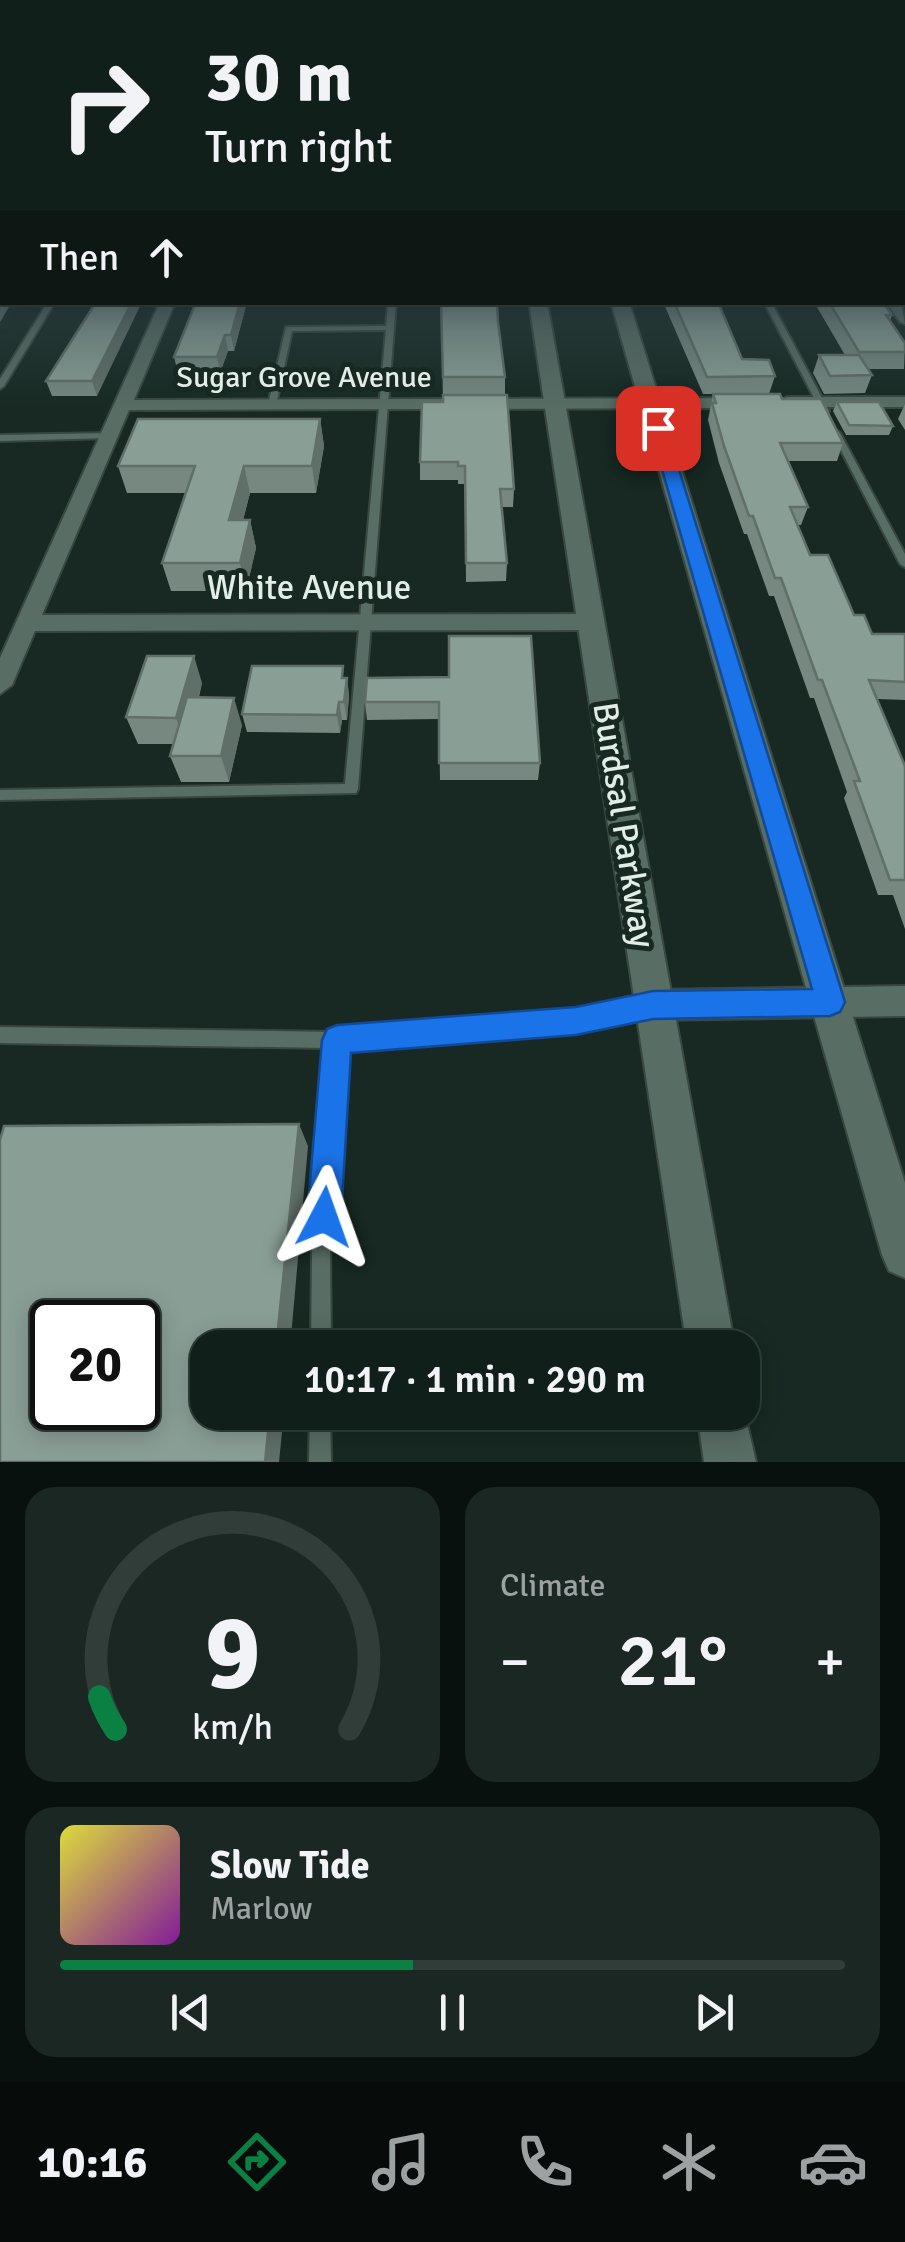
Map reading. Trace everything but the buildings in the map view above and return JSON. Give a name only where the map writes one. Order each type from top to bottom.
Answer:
[{"type":"street","points":[[0,685],[167,305]]},
{"type":"street","name":"Burdsal Parkway","points":[[538,305],[708,1330]]},
{"type":"street","points":[[621,305],[905,1255]]},
{"type":"street","name":"Sugar Grove Avenue","points":[[122,406],[905,402]]},
{"type":"street","name":"White Avenue","points":[[27,622],[590,622]]},
{"type":"street","points":[[653,1005],[905,1001]]},
{"type":"street","points":[[725,1430],[730,1462]]},
{"type":"lane","points":[[0,386],[50,305]]},
{"type":"lane","points":[[0,796],[351,789],[392,305]]},
{"type":"lane","points":[[768,305],[905,564]]},
{"type":"lane","points":[[272,405],[289,329],[389,328]]},
{"type":"lane","points":[[0,438],[108,436]]},
{"type":"lane","points":[[0,1035],[337,1040],[576,1021],[653,1005]]},
{"type":"lane","points":[[321,1330],[322,1252],[337,1040]]},
{"type":"lane","points":[[320,1430],[320,1462]]},
{"type":"route","points":[[324,1217],[337,1040],[576,1021],[653,1005],[830,1002],[658,428]]}]
